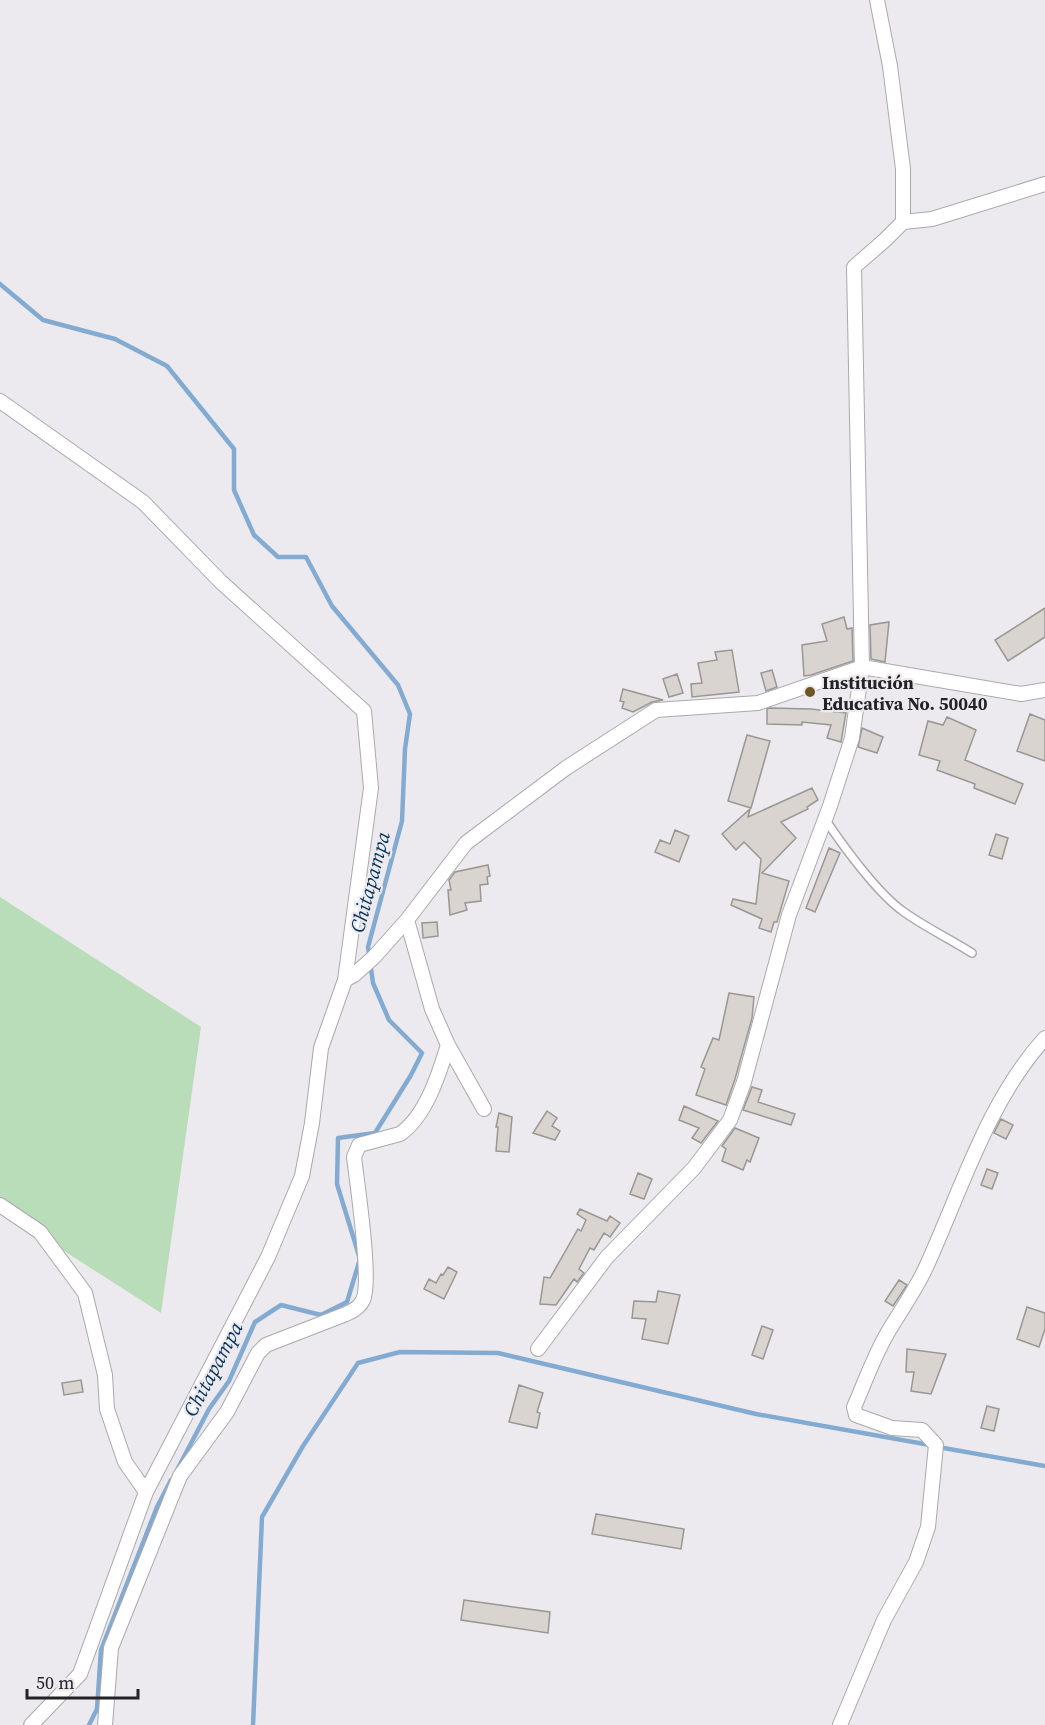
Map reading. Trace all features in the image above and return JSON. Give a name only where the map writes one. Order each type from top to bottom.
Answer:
[{"type":"street","points":[[877,0],[890,66],[903,169],[903,222]]},
{"type":"street","points":[[538,1349],[607,1257],[694,1168],[730,1120],[744,1082],[789,915],[852,738],[862,667],[854,267],[903,222],[933,219],[1045,184]]},
{"type":"street","points":[[0,401],[143,502],[221,582],[364,711],[371,788],[350,978],[321,1048],[312,1124],[302,1176],[268,1257],[146,1492],[80,1674],[31,1725]]},
{"type":"street","points":[[350,978],[374,957],[408,920],[466,843],[566,768],[656,710],[759,703],[862,667],[1021,694],[1045,690]]},
{"type":"street","points":[[408,920],[432,1009],[448,1045],[484,1109]]},
{"type":"street","points":[[840,1725],[884,1620],[916,1562],[928,1527],[936,1445],[922,1431],[892,1428],[856,1415],[854,1407],[886,1335],[926,1267],[994,1112],[1028,1056],[1045,1038]]},
{"type":"street","points":[[105,1725],[111,1648],[180,1476],[227,1412],[258,1353],[266,1345],[346,1314],[363,1302],[366,1292],[366,1271],[354,1156],[356,1149],[359,1145],[400,1134],[405,1130],[427,1101],[437,1082],[448,1045]]},
{"type":"street","points":[[0,1205],[40,1232],[85,1293],[105,1375],[107,1409],[125,1462],[146,1492]]},
{"type":"lane","points":[[825,819],[838,839],[881,891],[903,911],[972,953]]},
{"type":"green space","points":[[0,897],[201,1027],[161,1313],[0,1210]]},
{"type":"building","points":[[1045,608],[1045,637],[1008,661],[995,640]]},
{"type":"building","points":[[844,617],[847,629],[852,628],[853,661],[804,676],[802,645],[827,641],[822,624]]},
{"type":"building","points":[[889,622],[885,662],[871,659],[870,625]]},
{"type":"building","points":[[732,650],[739,692],[692,697],[691,684],[702,683],[698,663],[717,660],[715,652]]},
{"type":"building","points":[[772,670],[777,687],[766,691],[761,673]]},
{"type":"building","points":[[677,674],[683,693],[669,697],[663,679]]},
{"type":"building","points":[[623,689],[663,700],[652,702],[633,712],[622,708],[624,702],[620,701]]},
{"type":"building","points":[[767,709],[846,713],[841,742],[827,738],[831,725],[802,722],[802,725],[767,724]]},
{"type":"building","points":[[1030,714],[1045,720],[1045,761],[1017,751]]},
{"type":"building","points":[[947,717],[976,730],[965,760],[1023,784],[1015,804],[974,788],[975,784],[937,770],[940,761],[919,755],[928,721],[943,725]]},
{"type":"building","points":[[862,728],[883,737],[877,753],[858,747]]},
{"type":"building","points":[[747,735],[770,741],[751,808],[728,801]]},
{"type":"building","points":[[812,788],[818,800],[807,807],[808,809],[781,822],[796,838],[762,873],[789,881],[777,922],[774,922],[771,932],[759,928],[762,919],[731,905],[733,899],[756,904],[761,859],[744,842],[736,850],[722,834],[750,809],[748,817]]},
{"type":"building","points":[[675,830],[689,836],[679,862],[655,852],[660,840],[670,844]]},
{"type":"building","points":[[996,834],[1008,838],[1002,859],[989,855]]},
{"type":"building","points":[[829,848],[840,853],[815,912],[806,908]]},
{"type":"building","points":[[488,865],[490,876],[487,877],[488,884],[480,885],[481,901],[465,903],[467,910],[450,915],[449,880],[455,872]]},
{"type":"building","points":[[437,922],[438,936],[423,938],[422,923]]},
{"type":"building","points":[[729,993],[754,997],[752,1018],[726,1105],[696,1095],[705,1069],[701,1067],[713,1038],[719,1040]]},
{"type":"building","points":[[752,1087],[762,1090],[758,1102],[795,1114],[791,1125],[743,1110]]},
{"type":"building","points":[[684,1106],[718,1121],[701,1143],[692,1138],[699,1128],[679,1120]]},
{"type":"building","points":[[547,1111],[557,1118],[552,1126],[560,1131],[555,1140],[533,1133]]},
{"type":"building","points":[[499,1113],[512,1117],[509,1152],[496,1151],[498,1127],[496,1127]]},
{"type":"building","points":[[1001,1119],[1013,1125],[1006,1139],[994,1133]]},
{"type":"building","points":[[735,1128],[759,1138],[750,1162],[747,1160],[743,1170],[722,1161],[726,1149],[722,1146]]},
{"type":"building","points":[[987,1169],[998,1173],[992,1189],[981,1185]]},
{"type":"building","points":[[638,1173],[652,1179],[644,1199],[630,1194]]},
{"type":"building","points":[[580,1209],[607,1221],[610,1216],[620,1223],[610,1237],[604,1233],[594,1250],[590,1248],[579,1269],[584,1273],[577,1282],[574,1279],[556,1305],[540,1304],[544,1277],[550,1278],[578,1229],[581,1231],[586,1220],[577,1214]]},
{"type":"building","points":[[448,1267],[457,1272],[444,1299],[424,1289],[429,1279],[436,1283]]},
{"type":"building","points":[[899,1280],[907,1285],[893,1306],[885,1301]]},
{"type":"building","points":[[658,1291],[680,1295],[668,1344],[642,1339],[646,1319],[632,1318],[634,1301],[656,1302]]},
{"type":"building","points":[[1027,1307],[1045,1313],[1045,1329],[1039,1347],[1017,1339]]},
{"type":"building","points":[[762,1326],[773,1330],[763,1359],[752,1355]]},
{"type":"building","points":[[907,1349],[946,1354],[931,1394],[911,1391],[914,1372],[906,1372]]},
{"type":"building","points":[[81,1380],[83,1392],[64,1395],[62,1383]]},
{"type":"building","points":[[519,1385],[543,1393],[537,1412],[540,1413],[537,1428],[509,1422]]},
{"type":"building","points":[[987,1406],[999,1409],[994,1431],[981,1428]]},
{"type":"building","points":[[596,1514],[684,1529],[681,1549],[592,1534]]},
{"type":"building","points":[[464,1600],[550,1612],[548,1633],[461,1620]]},
{"type":"waterway","name":"Chitapampa","points":[[0,284],[43,320],[115,339],[167,366],[234,449],[234,490],[254,535],[278,557],[306,557],[332,606],[398,685],[410,714],[405,749],[402,821],[368,947],[373,983],[389,1020],[422,1053],[375,1133],[338,1138],[337,1184],[360,1259],[347,1302],[321,1315],[281,1305],[255,1322],[229,1381],[209,1409],[177,1470]]},
{"type":"waterway","points":[[253,1725],[262,1517],[303,1446],[358,1363],[400,1352],[498,1353],[756,1414],[930,1445]]},
{"type":"waterway","points":[[938,1447],[1045,1466]]},
{"type":"waterway","name":"Chitapampa","points":[[89,1725],[97,1709],[101,1650],[157,1507],[171,1480]]},
{"type":"place","name":"Institución Educativa No. 50040","points":[[810,692]]}]
